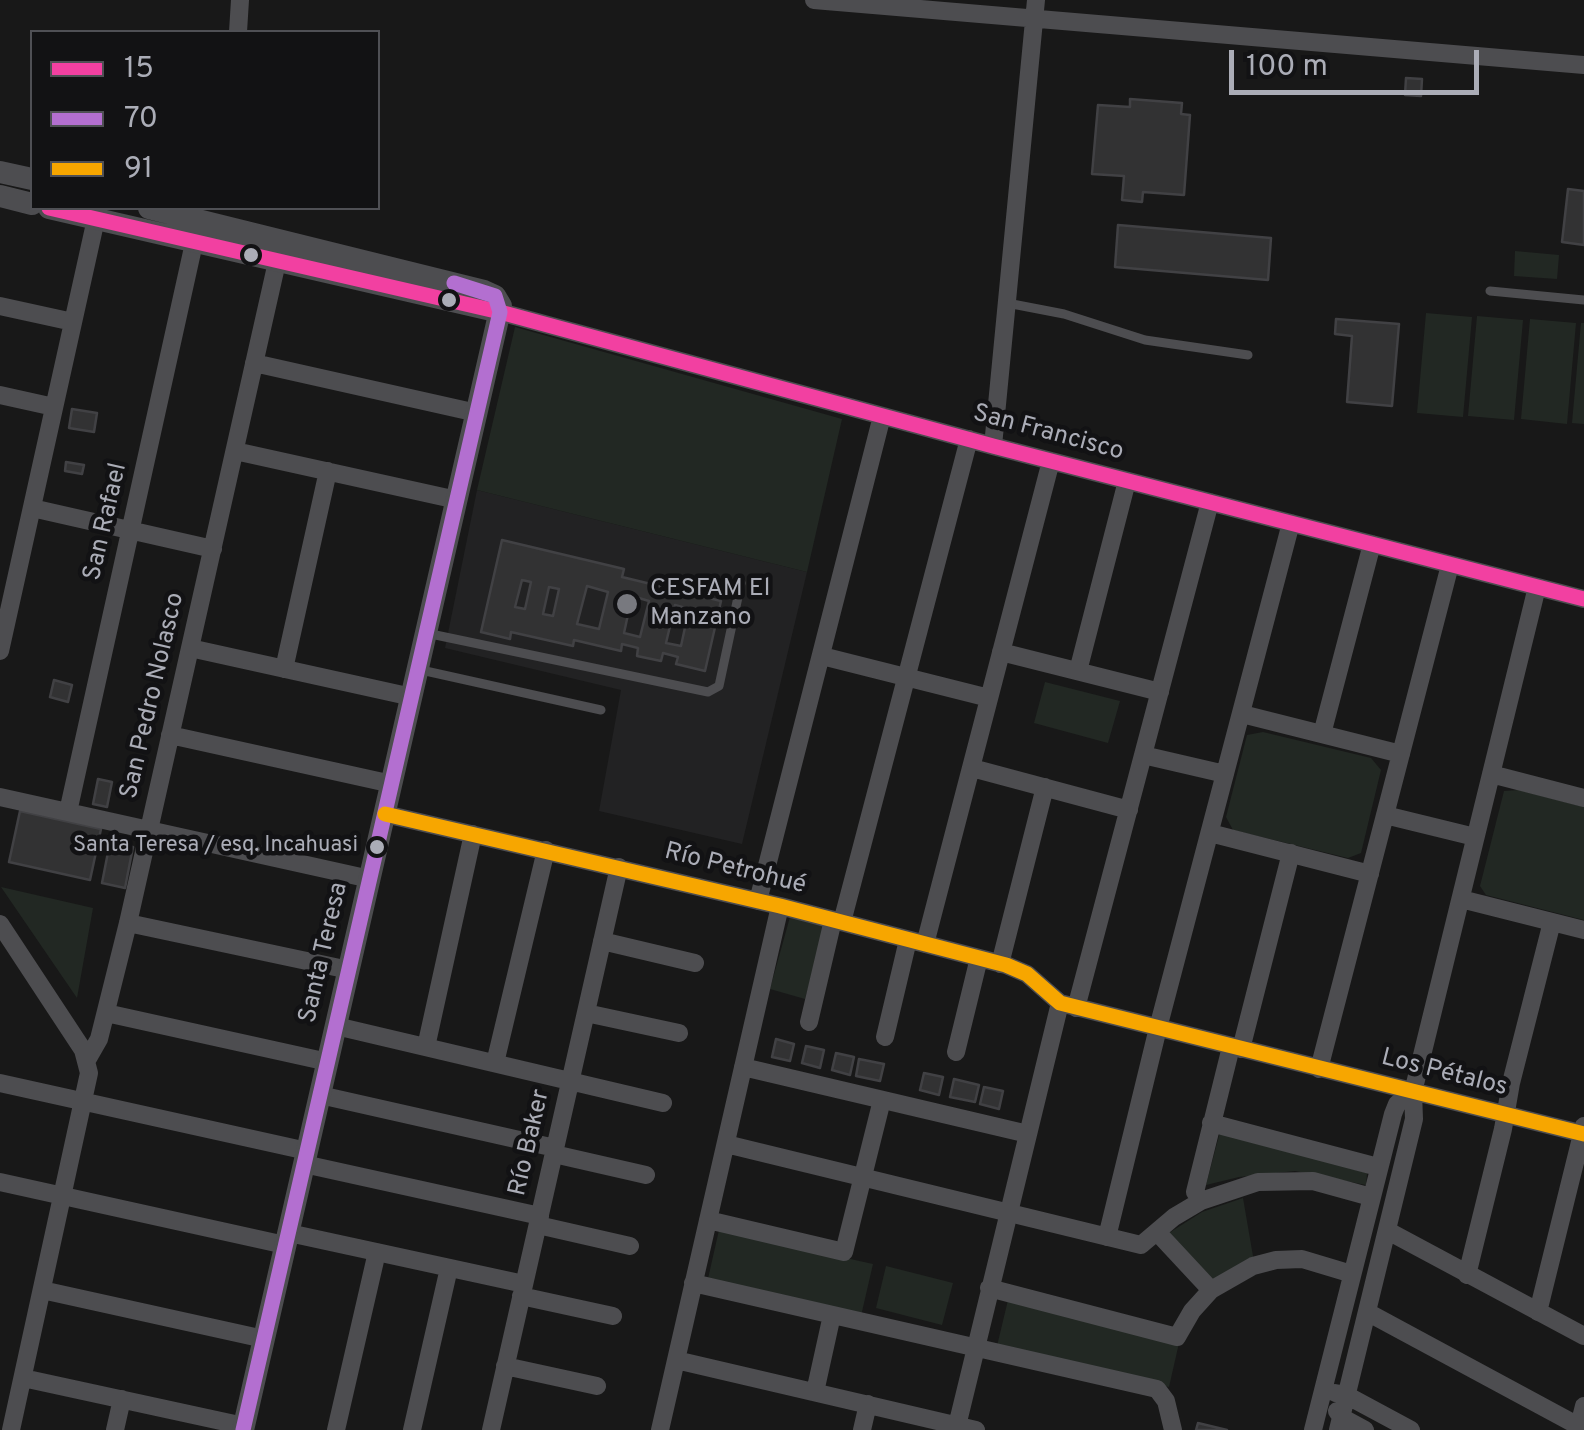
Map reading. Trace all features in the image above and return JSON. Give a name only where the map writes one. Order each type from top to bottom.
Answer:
[{"type":"street","points":[[238,30],[240,0]]},
{"type":"street","points":[[814,0],[1036,9],[1584,65]]},
{"type":"street","points":[[993,446],[1036,9]]},
{"type":"street","points":[[0,172],[30,179]]},
{"type":"street","points":[[0,196],[30,204]]},
{"type":"street","points":[[58,210],[194,243],[223,227]]},
{"type":"street","points":[[157,210],[484,290],[499,300],[500,312],[277,262],[223,227]]},
{"type":"street","points":[[0,651],[8,575],[32,508],[96,219]]},
{"type":"street","name":"San Rafael","points":[[68,812],[194,243]]},
{"type":"street","name":"San Pedro Nolasco","points":[[11,1430],[8,1409],[23,1378],[89,1073],[87,1060],[96,1046],[106,1013],[128,923],[277,262]]},
{"type":"street","points":[[0,306],[74,322]]},
{"type":"street","name":"Santa Teresa","points":[[244,1428],[500,312]]},
{"type":"street","name":"San Francisco","points":[[500,312],[969,440],[1584,600]]},
{"type":"street","points":[[254,363],[477,413]]},
{"type":"street","points":[[0,395],[54,407]]},
{"type":"street","points":[[758,901],[882,416]]},
{"type":"street","points":[[809,1022],[969,440]]},
{"type":"street","points":[[234,450],[457,500]]},
{"type":"street","points":[[885,1037],[972,768],[1051,461]]},
{"type":"street","points":[[284,669],[328,471]]},
{"type":"street","points":[[1078,671],[1127,481]]},
{"type":"street","points":[[956,1428],[1028,1134],[1129,810],[1210,502]]},
{"type":"street","points":[[32,508],[212,549]]},
{"type":"street","points":[[1107,1238],[1291,523]]},
{"type":"street","points":[[1322,734],[1372,544]]},
{"type":"street","points":[[1319,1069],[1450,565]]},
{"type":"street","points":[[1339,1424],[1414,1119],[1413,1092],[1538,587]]},
{"type":"street","points":[[190,648],[412,697]]},
{"type":"street","points":[[1001,652],[1160,692]]},
{"type":"street","points":[[822,656],[989,698]]},
{"type":"street","points":[[1242,714],[1401,754]]},
{"type":"street","points":[[170,735],[392,784]]},
{"type":"street","points":[[1143,755],[1225,774]]},
{"type":"street","points":[[972,768],[1129,810]]},
{"type":"street","points":[[1490,774],[1584,796]]},
{"type":"street","points":[[1000,964],[1045,787]]},
{"type":"street","points":[[0,798],[370,879]]},
{"type":"street","name":"Río Petrohué","points":[[385,814],[619,867],[980,958],[1027,974],[1068,1006]]},
{"type":"street","points":[[1385,815],[1475,837]]},
{"type":"street","points":[[1210,833],[1370,874]]},
{"type":"street","points":[[426,1048],[473,834]]},
{"type":"street","points":[[496,1064],[546,850]]},
{"type":"street","points":[[1201,1201],[1195,1192],[1211,1123],[1291,854]]},
{"type":"street","name":"Río Baker","points":[[491,1430],[619,867]]},
{"type":"street","points":[[1461,898],[1584,930]]},
{"type":"street","points":[[660,1430],[780,906]]},
{"type":"street","points":[[1467,1275],[1552,922]]},
{"type":"street","points":[[128,923],[349,970]]},
{"type":"street","points":[[0,924],[87,1060]]},
{"type":"street","points":[[602,941],[695,963]]},
{"type":"street","points":[[956,1052],[980,958]]},
{"type":"street","name":"Los Pétalos","points":[[1068,1006],[1584,1134]]},
{"type":"street","points":[[106,1013],[328,1062]]},
{"type":"street","points":[[586,1013],[679,1033]]},
{"type":"street","points":[[336,1026],[663,1103]]},
{"type":"street","points":[[743,1067],[1028,1134]]},
{"type":"street","points":[[0,1083],[306,1158],[630,1246]]},
{"type":"street","points":[[1313,1430],[1392,1114],[1413,1092]]},
{"type":"street","points":[[320,1095],[646,1175]]},
{"type":"street","points":[[708,1220],[844,1252],[882,1100]]},
{"type":"street","points":[[1211,1123],[1378,1168]]},
{"type":"street","points":[[1538,1312],[1584,1126]]},
{"type":"street","points":[[726,1144],[1141,1245],[1201,1201],[1244,1185],[1285,1179],[1314,1181],[1371,1197]]},
{"type":"street","points":[[0,1182],[287,1239],[377,1252],[450,1268],[614,1316]]},
{"type":"street","points":[[1157,1232],[1212,1290]]},
{"type":"street","points":[[1388,1232],[1584,1336]]},
{"type":"street","points":[[336,1430],[377,1252]]},
{"type":"street","points":[[990,1288],[1177,1337],[1192,1310],[1212,1290],[1242,1270],[1276,1260],[1302,1260],[1352,1274]]},
{"type":"street","points":[[412,1430],[450,1268]]},
{"type":"street","points":[[694,1283],[1157,1389],[1166,1401],[1172,1430]]},
{"type":"street","points":[[42,1290],[264,1339]]},
{"type":"street","points":[[1367,1312],[1580,1429],[1584,1406]]},
{"type":"street","points":[[814,1392],[832,1314]]},
{"type":"street","points":[[676,1360],[976,1430]]},
{"type":"street","points":[[506,1366],[598,1386]]},
{"type":"street","points":[[23,1378],[244,1428]]},
{"type":"street","points":[[1323,1390],[1346,1395],[1410,1430]]},
{"type":"street","points":[[1323,1390],[1339,1424]]},
{"type":"street","points":[[115,1430],[122,1399]]},
{"type":"street","points":[[862,1430],[868,1404]]},
{"type":"street","points":[[1339,1424],[1365,1430]]},
{"type":"lane","points":[[1490,291],[1584,300]]},
{"type":"lane","points":[[1007,302],[1064,314],[1145,340],[1248,355]]},
{"type":"lane","points":[[426,633],[708,692],[719,686],[741,583]]},
{"type":"lane","points":[[418,669],[601,710]]},
{"type":"shaded area","points":[[1515,251],[1559,255],[1557,279],[1514,276]]},
{"type":"shaded area","points":[[1426,313],[1472,317],[1463,417],[1417,413]]},
{"type":"shaded area","points":[[1477,316],[1523,320],[1514,420],[1468,416]]},
{"type":"shaded area","points":[[1530,319],[1576,323],[1567,424],[1521,419]]},
{"type":"shaded area","points":[[1584,323],[1584,424],[1572,423]]},
{"type":"shaded area","points":[[515,327],[842,419],[807,572],[477,490]]},
{"type":"shaded area","name":"CESFAM El Manzano","points":[[477,490],[807,572],[742,844],[599,811],[621,690],[445,648]]},
{"type":"shaded area","points":[[1045,682],[1120,701],[1108,743],[1034,723]]},
{"type":"shaded area","points":[[1263,732],[1371,758],[1381,770],[1361,853],[1348,858],[1233,830],[1226,817],[1247,735]]},
{"type":"shaded area","points":[[1519,790],[1584,807],[1584,920],[1486,895],[1480,886],[1504,791]]},
{"type":"shaded area","points":[[1,887],[93,908],[77,998]]},
{"type":"shaded area","points":[[790,917],[826,926],[805,999],[770,989]]},
{"type":"shaded area","points":[[1220,1132],[1367,1173],[1366,1185],[1295,1171],[1206,1185]]},
{"type":"shaded area","points":[[1243,1198],[1254,1262],[1210,1282],[1169,1233],[1202,1212]]},
{"type":"shaded area","points":[[719,1230],[873,1264],[861,1316],[707,1283]]},
{"type":"shaded area","points":[[886,1266],[953,1283],[942,1325],[876,1308]]},
{"type":"shaded area","points":[[1008,1300],[1179,1343],[1169,1387],[997,1346]]},
{"type":"building","points":[[1406,78],[1422,79],[1421,96],[1405,95]]},
{"type":"building","points":[[1130,99],[1182,103],[1181,114],[1190,115],[1184,195],[1143,192],[1142,202],[1122,200],[1124,176],[1092,174],[1098,105],[1130,107]]},
{"type":"building","points":[[1568,189],[1584,191],[1584,245],[1562,242]]},
{"type":"building","points":[[1118,225],[1271,238],[1268,280],[1115,267]]},
{"type":"building","points":[[1336,319],[1399,324],[1392,406],[1347,402],[1352,336],[1335,334]]},
{"type":"building","points":[[72,409],[97,413],[94,432],[69,428]]},
{"type":"building","points":[[66,462],[84,465],[82,474],[65,471]]},
{"type":"building","points":[[502,540],[624,569],[622,577],[721,601],[705,671],[676,664],[678,657],[663,653],[661,661],[637,656],[638,648],[622,644],[621,651],[574,640],[573,646],[511,632],[510,639],[481,632]],"holes":[[[522,580],[531,582],[525,609],[515,607]],[[587,586],[608,592],[599,629],[577,624]],[[549,587],[559,589],[553,616],[543,614]],[[632,596],[649,601],[640,637],[624,633]],[[675,605],[689,609],[681,646],[666,643]]]},
{"type":"building","points":[[54,680],[72,685],[68,702],[50,697]]},
{"type":"building","points":[[98,779],[112,782],[107,807],[93,804]]},
{"type":"building","points":[[20,811],[101,829],[90,880],[9,862]]},
{"type":"building","points":[[110,842],[133,847],[125,888],[102,883]]},
{"type":"building","points":[[776,1039],[794,1044],[790,1061],[772,1057]]},
{"type":"building","points":[[806,1046],[824,1050],[820,1068],[802,1063]]},
{"type":"building","points":[[836,1053],[854,1057],[850,1075],[832,1070]]},
{"type":"building","points":[[859,1059],[884,1064],[880,1081],[856,1076]]},
{"type":"building","points":[[924,1073],[943,1077],[939,1095],[920,1090]]},
{"type":"building","points":[[954,1079],[979,1085],[975,1102],[950,1097]]},
{"type":"building","points":[[984,1087],[1003,1091],[999,1109],[980,1104]]},
{"type":"building","points":[[1198,1423],[1227,1430],[1196,1430]]},
{"type":"transit line","name":"15","points":[[58,210],[500,312],[993,446],[1584,599]]},
{"type":"transit line","name":"70","points":[[243,1430],[500,312],[495,296],[454,283]]},
{"type":"transit line","name":"91","points":[[385,814],[780,906],[1006,965],[1027,974],[1060,1003],[1584,1134]]},
{"type":"place","name":"CESFAM El Manzano","points":[[627,604]]},
{"type":"place","name":"Santa Teresa / esq. Incahuasi","points":[[377,847]]}]
